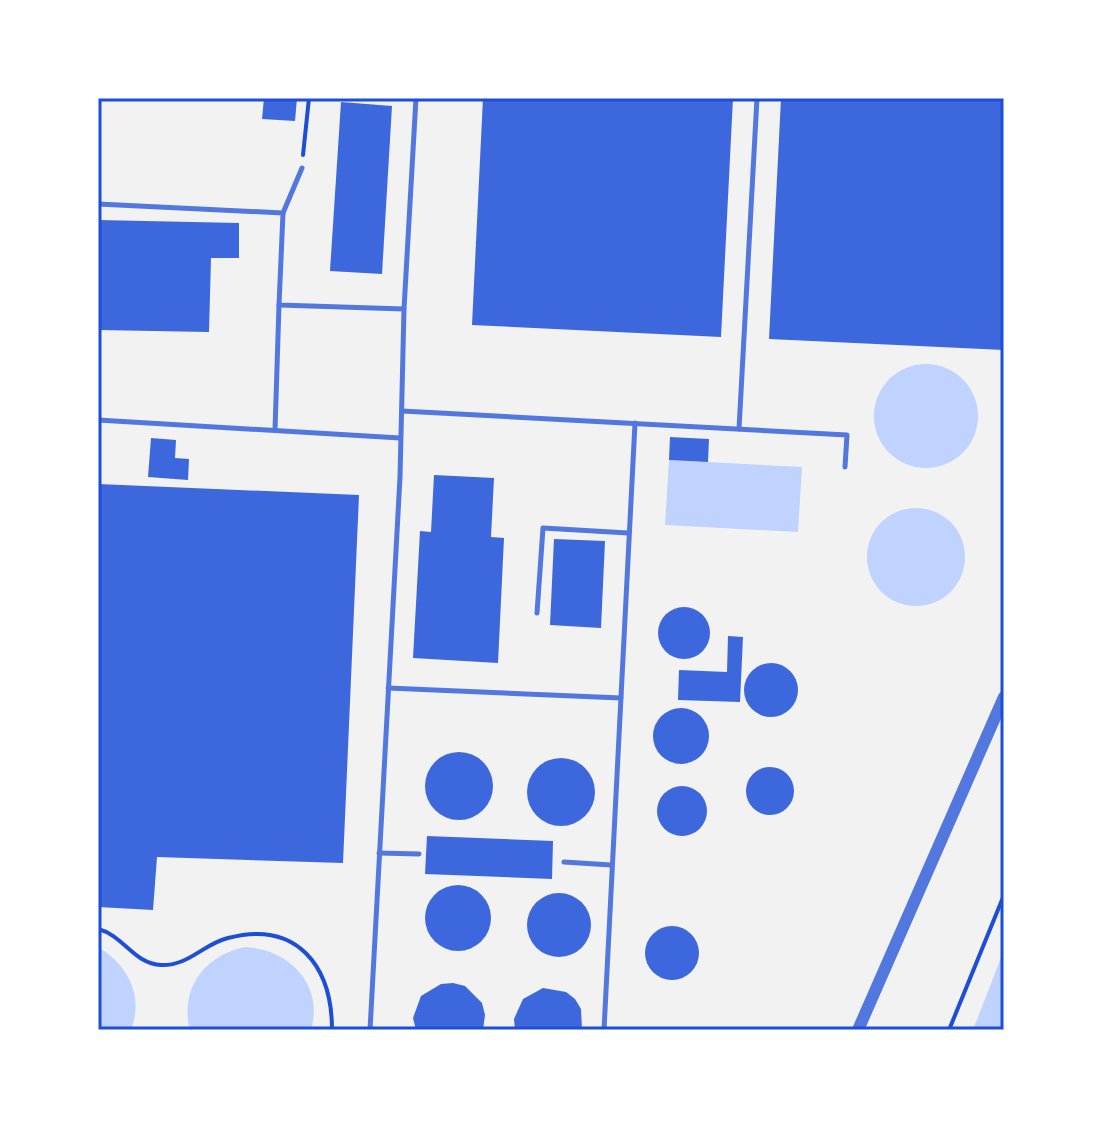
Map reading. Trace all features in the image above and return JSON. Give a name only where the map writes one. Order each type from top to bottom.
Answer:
[{"type":"street","points":[[858,1030],[1004,697]]},
{"type":"lane","points":[[370,1030],[416,98]]},
{"type":"lane","points":[[739,429],[757,98]]},
{"type":"lane","points":[[275,430],[283,213],[302,168]]},
{"type":"lane","points":[[98,204],[283,213]]},
{"type":"lane","points":[[279,305],[404,309]]},
{"type":"lane","points":[[402,411],[847,435],[845,467]]},
{"type":"lane","points":[[98,420],[401,438]]},
{"type":"lane","points":[[604,1030],[635,423]]},
{"type":"lane","points":[[537,613],[543,528],[628,533]]},
{"type":"lane","points":[[388,688],[621,698]]},
{"type":"lane","points":[[379,853],[419,854]]},
{"type":"lane","points":[[564,862],[611,865]]},
{"type":"path","points":[[302,168],[309,98]]},
{"type":"path","points":[[949,1030],[1004,895]]},
{"type":"path","points":[[98,929],[117,937],[130,950],[154,965],[181,964],[227,938],[247,935],[289,940],[314,961],[328,989],[332,1030]]},
{"type":"water","points":[[926,364],[946,368],[963,379],[974,396],[978,416],[974,436],[963,453],[946,464],[926,468],[906,464],[889,453],[878,436],[874,416],[878,396],[889,379],[906,368]]},
{"type":"water","points":[[669,460],[802,467],[798,532],[665,525]]},
{"type":"water","points":[[916,508],[935,512],[951,522],[961,538],[965,557],[961,576],[951,592],[935,602],[916,606],[897,602],[881,592],[871,576],[867,557],[871,538],[881,522],[897,512]]},
{"type":"water","points":[[98,947],[118,963],[131,982],[136,1005],[131,1030],[98,1030]]},
{"type":"water","points":[[245,947],[276,954],[299,972],[312,998],[314,1013],[311,1030],[190,1030],[188,1001],[198,976],[218,958]]},
{"type":"water","points":[[1004,950],[1004,1030],[973,1030]]},
{"type":"building","points":[[264,98],[297,98],[295,121],[262,119]]},
{"type":"building","points":[[483,98],[733,98],[721,337],[472,325]]},
{"type":"building","points":[[781,98],[1004,98],[1004,350],[769,339]]},
{"type":"building","points":[[341,102],[392,106],[382,274],[330,271]]},
{"type":"building","points":[[98,220],[239,223],[239,258],[211,258],[209,332],[98,330]]},
{"type":"building","points":[[670,437],[709,439],[708,462],[669,460]]},
{"type":"building","points":[[151,438],[176,440],[175,458],[189,459],[188,480],[148,477]]},
{"type":"building","points":[[434,475],[494,478],[491,537],[504,538],[498,663],[413,658],[420,531],[431,532]]},
{"type":"building","points":[[98,484],[359,495],[343,863],[157,857],[153,910],[98,907]]},
{"type":"building","points":[[554,539],[605,541],[601,628],[550,625]]},
{"type":"building","points":[[684,607],[703,614],[710,633],[703,652],[684,659],[665,652],[658,633],[665,614]]},
{"type":"building","points":[[728,636],[743,637],[740,702],[678,700],[679,670],[727,672]]},
{"type":"building","points":[[771,663],[790,671],[798,690],[790,709],[771,717],[752,709],[744,690],[752,671]]},
{"type":"building","points":[[681,708],[701,716],[709,736],[701,756],[681,764],[661,756],[653,736],[661,716]]},
{"type":"building","points":[[466,752],[487,767],[493,786],[491,799],[483,810],[466,820],[452,820],[435,810],[427,799],[425,779],[435,762],[446,754]]},
{"type":"building","points":[[554,758],[568,758],[580,763],[590,773],[595,792],[590,811],[580,821],[568,826],[554,826],[542,821],[532,811],[527,799],[527,785],[532,773],[542,763]]},
{"type":"building","points":[[770,767],[779,768],[787,774],[793,782],[793,800],[787,808],[779,814],[770,815],[761,814],[753,808],[747,800],[746,791],[747,782],[753,774],[761,768]]},
{"type":"building","points":[[682,786],[700,793],[707,811],[700,829],[682,836],[664,829],[657,811],[664,793]]},
{"type":"building","points":[[427,836],[553,841],[552,879],[425,874]]},
{"type":"building","points":[[451,885],[465,885],[477,890],[486,899],[491,918],[489,931],[482,942],[465,951],[451,951],[439,946],[430,937],[425,925],[425,911],[430,899],[439,890]]},
{"type":"building","points":[[559,893],[577,899],[585,907],[591,925],[585,943],[577,951],[559,957],[541,951],[533,943],[527,925],[533,907],[541,899]]},
{"type":"building","points":[[672,926],[691,934],[699,953],[691,972],[672,980],[653,972],[645,953],[653,934]]},
{"type":"building","points":[[441,984],[465,986],[482,1003],[485,1015],[483,1030],[416,1030],[413,1018],[421,996]]},
{"type":"building","points":[[543,988],[566,992],[575,999],[581,1009],[582,1030],[515,1030],[514,1019],[523,999]]}]
